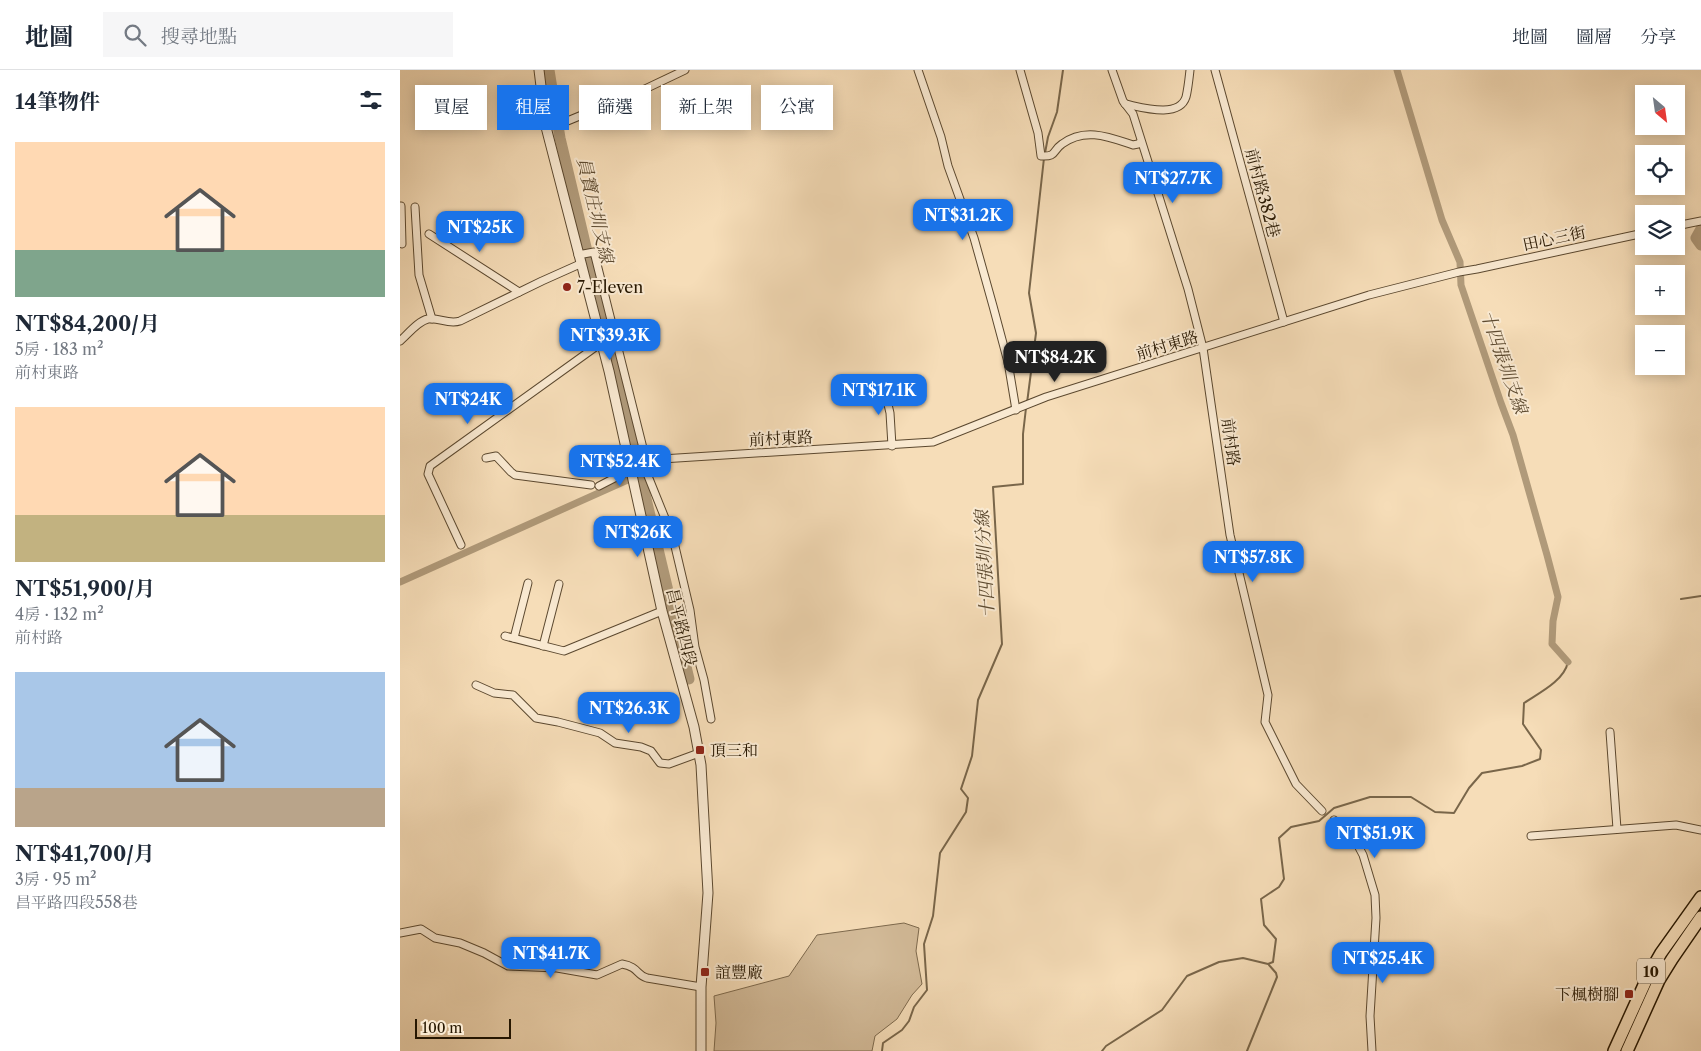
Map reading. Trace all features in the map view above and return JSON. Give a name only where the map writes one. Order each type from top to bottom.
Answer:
[{"type":"main road","name":"10","points":[[1614,1051],[1649,974],[1666,946],[1701,897]]},
{"type":"main road","name":"10","points":[[1627,1051],[1659,980],[1701,917]]},
{"type":"street","name":"昌平路四段","points":[[538,70],[540,85]]},
{"type":"street","points":[[569,120],[685,70]]},
{"type":"street","points":[[918,70],[941,137],[948,166],[974,238],[1008,362],[1016,410]]},
{"type":"street","points":[[1020,70],[1038,133],[1041,156],[1050,156],[1061,145],[1087,134],[1097,134],[1133,145],[1141,142]]},
{"type":"street","name":"前村路","points":[[1112,70],[1114,80],[1125,104],[1132,114],[1188,289],[1203,348],[1230,535],[1268,695],[1265,722],[1296,784],[1322,811]]},
{"type":"street","points":[[1125,104],[1174,110],[1186,99],[1190,70]]},
{"type":"street","name":"前村路382巷","points":[[1214,70],[1284,322]]},
{"type":"street","name":"昌平路四段","points":[[547,130],[601,343],[662,611],[694,727],[699,753],[708,893],[702,987],[701,1051]]},
{"type":"street","points":[[401,206],[401,239]]},
{"type":"street","points":[[415,207],[418,275],[432,319]]},
{"type":"street","points":[[1685,224],[1701,221]]},
{"type":"street","points":[[429,234],[519,292]]},
{"type":"street","name":"田心三街","points":[[1459,272],[1635,235]]},
{"type":"street","points":[[400,341],[422,322],[432,319],[453,324],[519,292],[594,252],[646,460],[648,476],[673,538],[690,610],[695,647],[704,680],[711,719]]},
{"type":"street","name":"前村東路","points":[[646,460],[932,442],[1046,397],[1370,295],[1459,272]]},
{"type":"street","points":[[461,545],[428,474],[430,466],[601,343]]},
{"type":"street","points":[[884,383],[890,413],[892,446]]},
{"type":"street","points":[[486,458],[496,456],[515,475],[591,485]]},
{"type":"street","points":[[599,486],[630,470]]},
{"type":"street","points":[[514,638],[528,583]]},
{"type":"street","points":[[543,646],[559,584]]},
{"type":"street","points":[[505,636],[564,651],[662,611]]},
{"type":"street","points":[[476,685],[494,693],[513,695],[536,718],[600,733],[615,743],[646,748],[651,751],[660,763],[669,764],[699,753]]},
{"type":"street","points":[[1610,732],[1617,830]]},
{"type":"street","points":[[1334,820],[1353,836],[1362,855],[1374,895],[1376,918],[1370,1016],[1372,1051]]},
{"type":"street","points":[[1531,836],[1676,825],[1701,830]]},
{"type":"street","points":[[400,933],[421,929],[435,938],[468,946],[508,966],[557,968],[596,975],[622,964],[635,968],[642,977],[702,987]]},
{"type":"shaded area","points":[[904,923],[919,928],[916,951],[922,984],[912,995],[897,1019],[875,1036],[872,1051],[714,1051],[716,1023],[714,996],[789,976],[817,935]]},
{"type":"waterway","name":"員寶庄圳支線","points":[[549,70],[560,138],[689,679]]},
{"type":"waterway","name":"十四張圳分線","points":[[1045,153],[1048,137],[1057,112],[1063,70]]},
{"type":"waterway","name":"十四張圳支線","points":[[1397,70],[1442,220],[1460,262],[1461,285],[1513,435],[1547,555],[1558,597],[1553,621],[1552,644],[1568,662]]},
{"type":"waterway","name":"十四張圳分線","points":[[1027,403],[1036,333],[1029,293],[1044,158]]},
{"type":"waterway","points":[[1701,229],[1696,238],[1701,245]]},
{"type":"waterway","name":"十四張圳分線","points":[[882,1051],[883,1043],[902,1030],[909,1021],[914,1007],[927,990],[924,944],[933,916],[940,853],[966,812],[968,798],[961,789],[972,756],[978,700],[1002,644],[993,487],[1023,484],[1023,434],[1026,408]]},
{"type":"waterway","points":[[400,582],[641,474]]},
{"type":"waterway","points":[[1681,599],[1701,596]]},
{"type":"waterway","points":[[1102,1051],[1106,1046],[1162,1010],[1187,976],[1219,962],[1243,958],[1268,964],[1273,962],[1276,939],[1264,925],[1261,899],[1279,887],[1284,879],[1279,838],[1291,827],[1319,821],[1334,808],[1370,797],[1411,797],[1435,812],[1454,813],[1469,788],[1482,773],[1522,766],[1540,759],[1541,750],[1523,724],[1524,703],[1556,681],[1566,669],[1568,662]]},
{"type":"waterway","points":[[1247,1051],[1277,977],[1269,965]]},
{"type":"place","name":"7-Eleven","points":[[567,287]]},
{"type":"place","name":"頂三和","points":[[700,750]]},
{"type":"place","name":"誼豐廠","points":[[705,972]]},
{"type":"place","name":"下楓樹腳","points":[[1629,994]]}]
